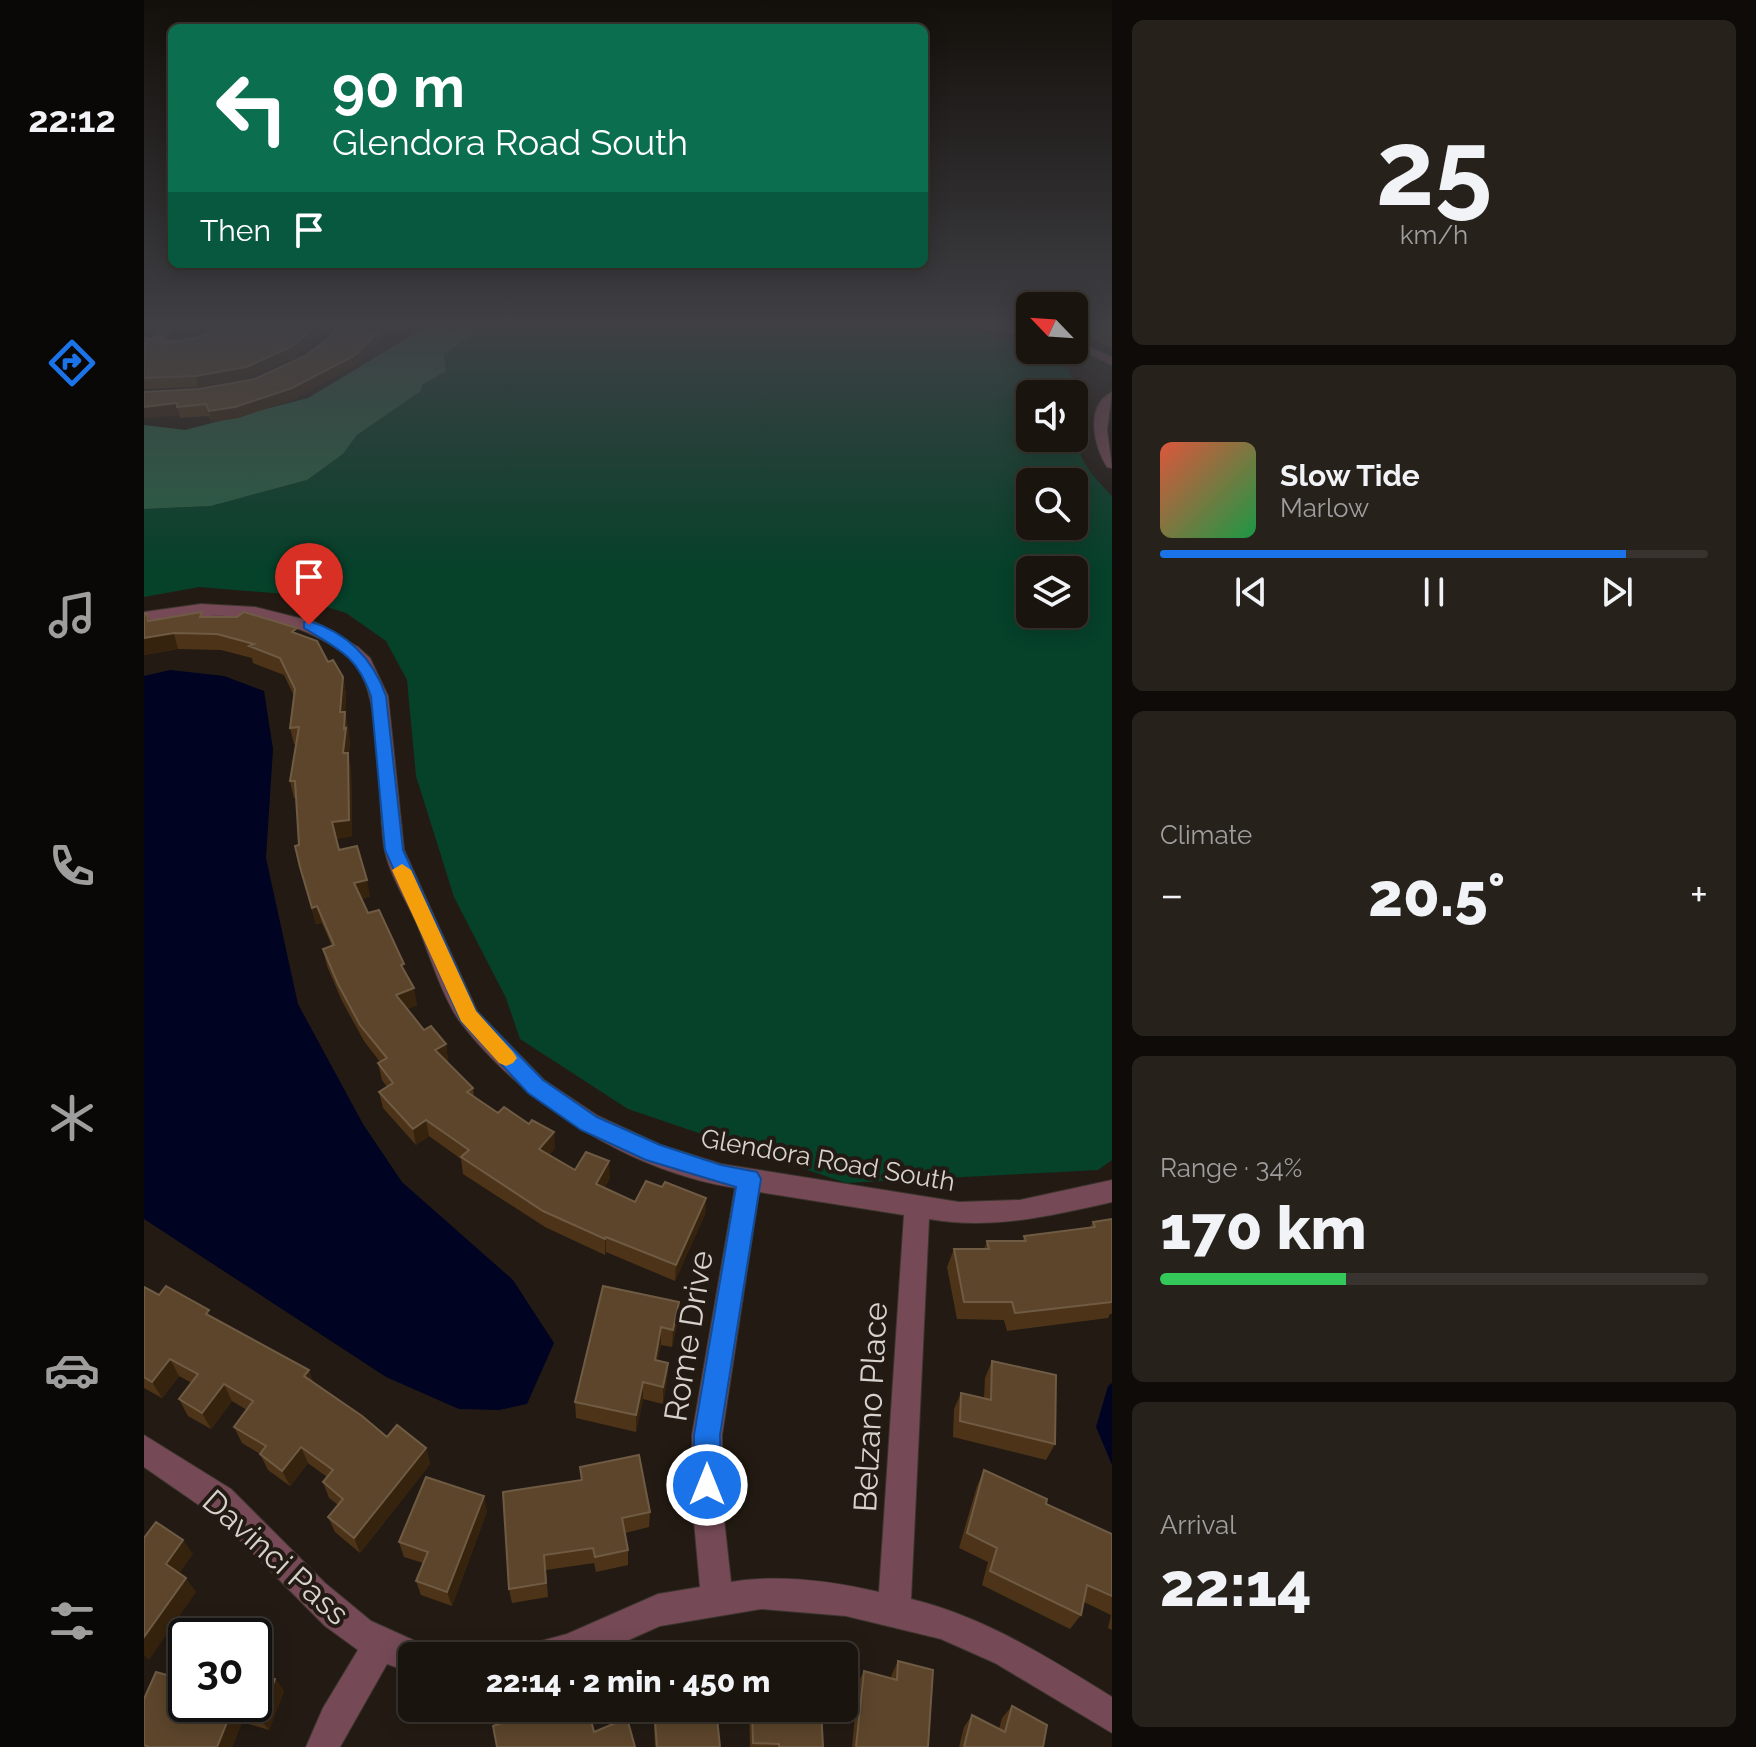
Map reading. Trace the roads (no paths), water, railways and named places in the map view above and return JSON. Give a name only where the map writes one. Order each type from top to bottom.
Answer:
[{"type":"street","points":[[1106,407],[1100,432],[1112,464]]},
{"type":"street","name":"Glendora Road South","points":[[144,617],[201,609],[255,612],[309,625],[352,650],[364,662],[379,696],[394,850],[468,1016],[536,1087],[589,1123],[654,1153],[721,1175],[959,1213],[1020,1211],[1112,1191]]},
{"type":"street","name":"Rome Drive","points":[[717,1600],[708,1510],[707,1435],[749,1179]]},
{"type":"street","name":"Belzano Place","points":[[894,1611],[917,1206]]},
{"type":"street","name":"Davinci Pass","points":[[144,1450],[229,1506],[343,1620],[380,1645],[398,1652]]},
{"type":"street","points":[[587,1642],[658,1610],[717,1600],[761,1593],[846,1600],[942,1623],[1007,1651],[1112,1716]]},
{"type":"street","points":[[323,1747],[335,1720],[380,1645]]},
{"type":"water","points":[[170,670],[224,676],[264,691],[273,749],[266,858],[298,1004],[363,1124],[402,1182],[513,1280],[554,1343],[527,1404],[499,1410],[459,1409],[386,1377],[144,1219],[144,676]]},
{"type":"water","points":[[1112,1383],[1112,1465],[1096,1427],[1108,1386]]}]
